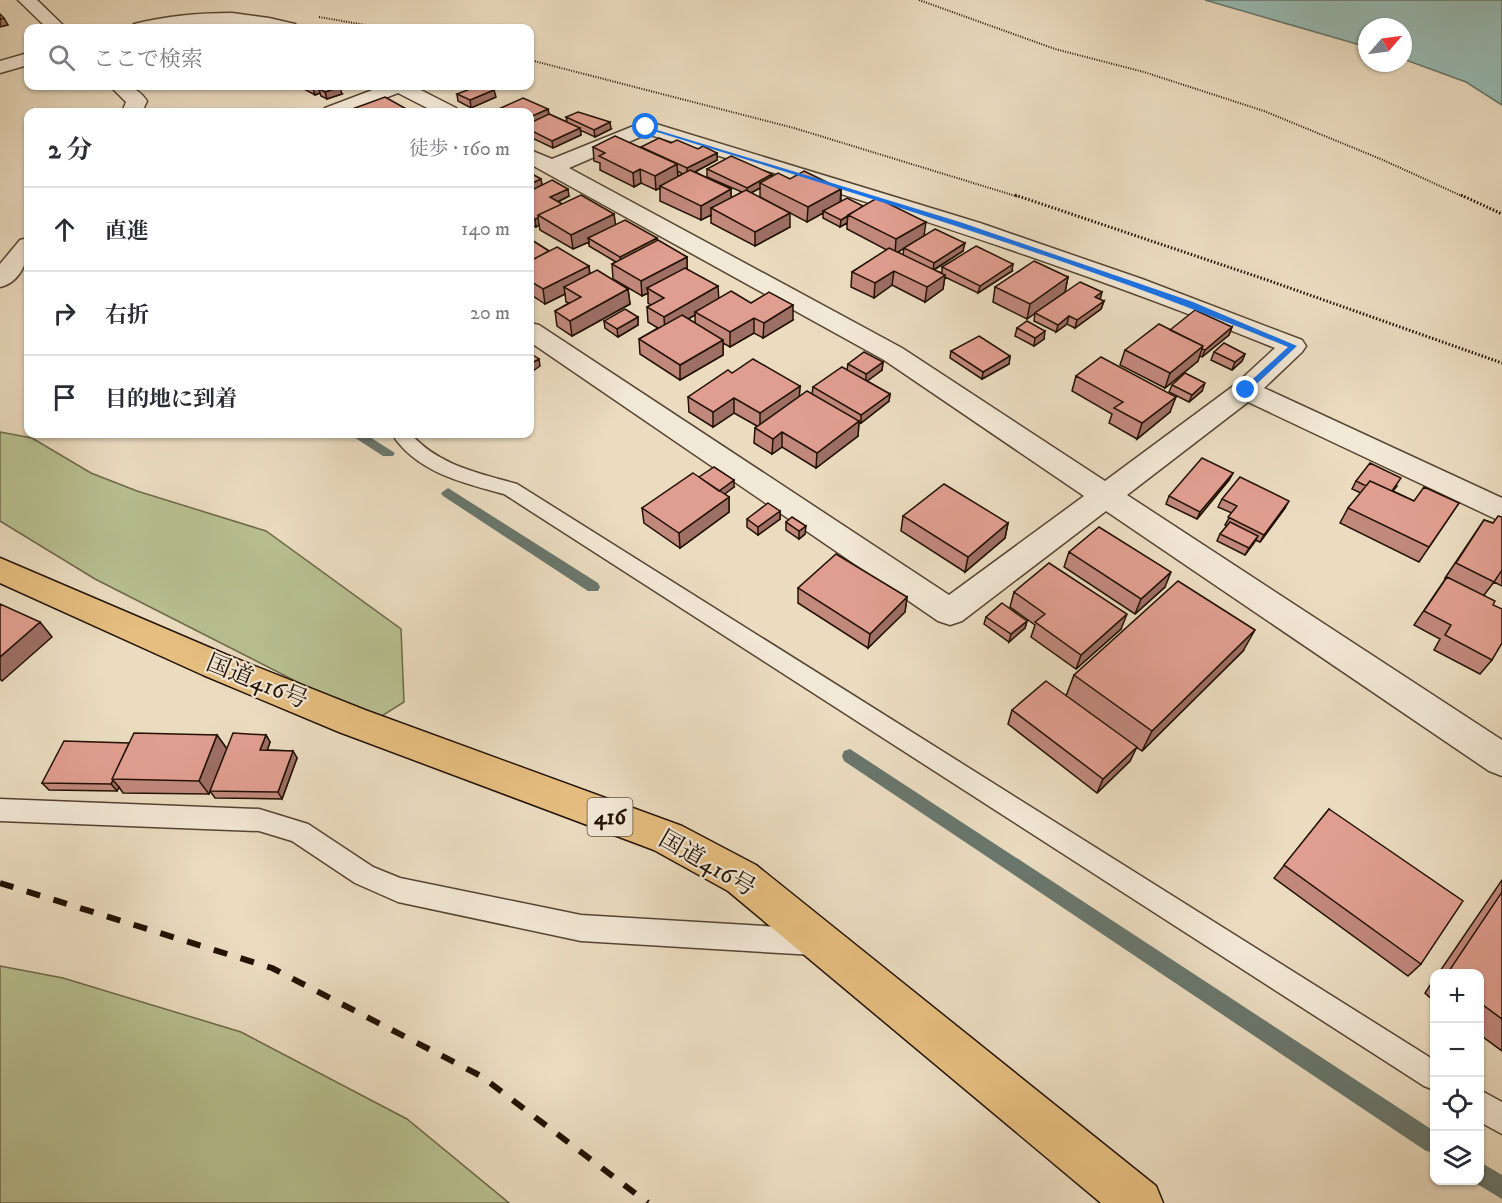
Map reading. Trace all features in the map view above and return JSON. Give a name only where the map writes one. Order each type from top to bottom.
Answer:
[{"type":"highway","name":"国道416号","points":[[0,570],[215,665],[342,717],[668,838],[742,878],[1139,1203]]},
{"type":"street","points":[[27,0],[53,24]]},
{"type":"street","points":[[169,24],[221,17],[268,24]]},
{"type":"street","points":[[0,67],[24,60]]},
{"type":"street","points":[[124,90],[137,101],[134,108]]},
{"type":"street","points":[[342,108],[390,90]]},
{"type":"street","points":[[408,90],[441,108]]},
{"type":"street","points":[[534,334],[950,612],[1246,390],[1293,346],[1190,304],[914,209],[646,127],[540,162]]},
{"type":"street","points":[[540,162],[893,354],[1502,760]]},
{"type":"street","points":[[0,280],[24,249]]},
{"type":"street","points":[[1246,390],[1502,510]]},
{"type":"lane","points":[[404,438],[411,447],[455,474],[510,489],[1430,1073]]},
{"type":"lane","points":[[0,810],[259,820],[299,832],[364,875],[398,890],[580,928],[820,942]]},
{"type":"lane","points":[[1484,1108],[1502,1119]]},
{"type":"path","points":[[918,0],[1055,49],[1144,72],[1264,111],[1383,160],[1502,214]]},
{"type":"path","points":[[285,24],[297,17],[315,17],[358,24]]},
{"type":"path","points":[[534,61],[703,103],[902,160],[1270,280],[1502,363]]},
{"type":"green space","points":[[0,432],[32,438],[91,473],[137,491],[266,531],[401,629],[404,702],[374,721],[95,579],[0,521]]},
{"type":"green space","points":[[0,966],[63,978],[241,1032],[407,1119],[509,1203],[0,1203]]},
{"type":"water","points":[[1205,0],[1502,0],[1502,105],[1466,82],[1412,62],[1412,18],[1358,18],[1358,44]]},
{"type":"building","points":[[468,90],[494,90],[470,100],[457,94]]},
{"type":"building","points":[[385,97],[405,108],[355,108]]},
{"type":"building","points":[[523,98],[548,109],[534,115],[534,108],[501,108]]},
{"type":"building","points":[[578,112],[610,122],[594,130],[566,117]]},
{"type":"building","points":[[549,114],[580,128],[552,141],[534,132],[534,121]]},
{"type":"building","points":[[615,136],[677,164],[655,176],[640,169],[633,173],[599,156],[605,153],[593,147]]},
{"type":"building","points":[[659,138],[671,143],[677,140],[698,149],[703,146],[717,153],[687,168],[641,147]]},
{"type":"building","points":[[731,156],[772,174],[747,188],[707,169]]},
{"type":"building","points":[[690,170],[731,189],[701,206],[660,186]]},
{"type":"building","points":[[804,171],[841,189],[808,207],[760,183],[778,173],[790,179]]},
{"type":"building","points":[[534,175],[541,179],[534,182]]},
{"type":"building","points":[[552,180],[568,189],[550,197],[562,204],[538,215],[535,219],[534,189]]},
{"type":"building","points":[[746,190],[790,213],[755,232],[711,208]]},
{"type":"building","points":[[581,195],[614,214],[571,235],[538,215]]},
{"type":"building","points":[[847,198],[863,206],[841,220],[823,211]]},
{"type":"building","points":[[877,198],[926,222],[896,239],[848,215]]},
{"type":"building","points":[[625,220],[657,238],[620,257],[588,238]]},
{"type":"building","points":[[935,229],[965,243],[934,263],[904,248]]},
{"type":"building","points":[[658,240],[687,257],[641,281],[612,264]]},
{"type":"building","points":[[534,242],[549,251],[534,259]]},
{"type":"building","points":[[976,246],[1013,264],[980,286],[942,267]]},
{"type":"building","points":[[557,247],[589,266],[543,289],[534,283],[534,259]]},
{"type":"building","points":[[889,248],[945,275],[927,287],[894,271],[875,283],[852,272]]},
{"type":"building","points":[[1034,261],[1068,277],[1030,304],[995,287]]},
{"type":"building","points":[[685,268],[718,286],[664,317],[647,307],[664,298],[647,288]]},
{"type":"building","points":[[597,270],[628,289],[570,321],[555,311],[581,297],[564,287]]},
{"type":"building","points":[[1080,282],[1102,292],[1095,297],[1104,301],[1077,320],[1069,316],[1058,325],[1035,313]]},
{"type":"building","points":[[731,291],[751,303],[769,292],[793,305],[764,323],[754,318],[730,332],[695,312]]},
{"type":"building","points":[[625,309],[638,317],[617,329],[604,321]]},
{"type":"building","points":[[1195,310],[1232,327],[1205,350],[1202,349],[1203,346],[1170,330]]},
{"type":"building","points":[[682,315],[723,340],[680,365],[639,339]]},
{"type":"building","points":[[1027,321],[1045,331],[1035,338],[1017,328]]},
{"type":"building","points":[[1159,324],[1203,346],[1170,373],[1125,350]]},
{"type":"building","points":[[979,336],[1010,356],[983,372],[951,351]]},
{"type":"building","points":[[1224,343],[1245,354],[1235,362],[1214,352]]},
{"type":"building","points":[[864,352],[883,362],[866,374],[848,364]]},
{"type":"building","points":[[1101,357],[1176,397],[1142,423],[1114,408],[1123,402],[1076,376]]},
{"type":"building","points":[[753,359],[800,386],[760,413],[734,398],[713,412],[688,397],[728,370],[732,373]]},
{"type":"building","points":[[842,367],[890,394],[861,415],[813,387]]},
{"type":"building","points":[[1185,373],[1205,383],[1192,395],[1172,385]]},
{"type":"building","points":[[807,391],[859,421],[817,453],[782,432],[773,439],[755,428]]},
{"type":"building","points":[[1202,458],[1233,473],[1200,512],[1169,496]]},
{"type":"building","points":[[1370,463],[1401,478],[1392,491],[1370,481],[1366,486],[1356,481]]},
{"type":"building","points":[[714,467],[734,480],[719,491],[699,477]]},
{"type":"building","points":[[693,473],[729,497],[679,533],[642,508]]},
{"type":"building","points":[[1240,477],[1289,501],[1264,535],[1228,517],[1237,506],[1222,499]]},
{"type":"building","points":[[1370,481],[1414,501],[1424,487],[1459,503],[1429,547],[1348,508]]},
{"type":"building","points":[[944,484],[1008,523],[968,557],[903,516]]},
{"type":"building","points":[[768,503],[780,511],[758,527],[747,519]]},
{"type":"building","points":[[1498,516],[1502,517],[1502,570],[1494,582],[1456,563],[1484,520],[1493,523]]},
{"type":"building","points":[[792,517],[806,526],[799,531],[786,522]]},
{"type":"building","points":[[1230,522],[1258,536],[1249,548],[1220,534]]},
{"type":"building","points":[[1099,527],[1171,572],[1141,599],[1069,552]]},
{"type":"building","points":[[836,554],[907,597],[870,634],[798,588]]},
{"type":"building","points":[[1049,563],[1127,614],[1081,655],[1035,622],[1045,614],[1014,592]]},
{"type":"building","points":[[1447,577],[1495,601],[1493,605],[1502,609],[1502,643],[1492,660],[1445,635],[1451,625],[1424,611]]},
{"type":"building","points":[[1178,581],[1255,630],[1152,731],[1074,675]]},
{"type":"building","points":[[1002,603],[1027,621],[1011,634],[986,617]]},
{"type":"building","points":[[0,604],[40,622],[0,657]]},
{"type":"building","points":[[1046,681],[1137,747],[1103,779],[1012,710]]},
{"type":"building","points":[[134,733],[217,735],[199,781],[112,779]]},
{"type":"building","points":[[233,733],[266,735],[260,750],[293,751],[278,792],[210,791]]},
{"type":"building","points":[[64,741],[129,743],[111,784],[42,783]]},
{"type":"building","points":[[1329,809],[1463,901],[1421,964],[1284,865]]},
{"type":"building","points":[[1502,892],[1502,1019],[1484,1006],[1484,969],[1450,969]]},
{"type":"waterway","points":[[363,438],[388,453]]},
{"type":"waterway","points":[[448,493],[593,587]]},
{"type":"waterway","points":[[850,756],[1430,1140]]},
{"type":"waterway","points":[[1484,1176],[1502,1188]]},
{"type":"railway","points":[[0,883],[272,968],[481,1076],[648,1203]]},
{"type":"route","points":[[646,127],[957,223],[1190,304],[1293,346],[1246,390]]}]
